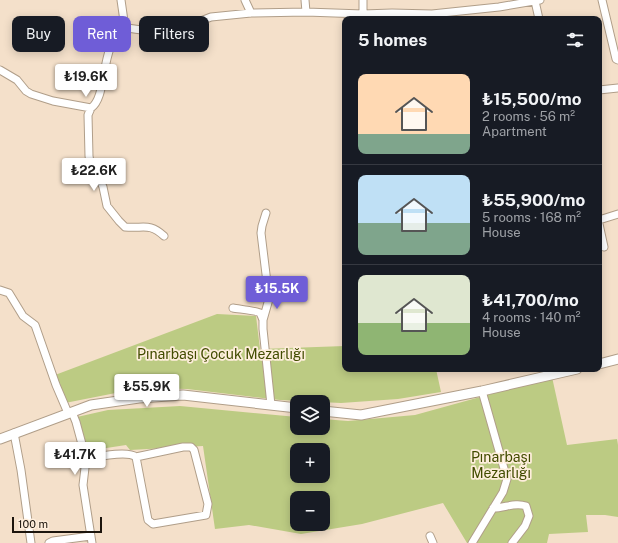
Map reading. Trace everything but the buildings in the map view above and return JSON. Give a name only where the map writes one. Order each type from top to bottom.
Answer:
[{"type":"main road","points":[[602,364],[617,362]]},
{"type":"main road","points":[[330,412],[361,415],[482,391],[564,372]]},
{"type":"main road","points":[[0,439],[91,405],[139,398],[183,395],[290,407]]},
{"type":"street","points":[[121,0],[123,16]]},
{"type":"street","points":[[245,0],[251,13]]},
{"type":"street","points":[[304,0],[306,12]]},
{"type":"street","points":[[363,0],[363,14]]},
{"type":"street","points":[[131,29],[156,32],[175,31],[211,17],[251,13],[306,12],[432,14],[498,7],[538,0],[539,16]]},
{"type":"street","points":[[602,0],[616,59],[618,60]]},
{"type":"street","points":[[109,52],[105,62],[99,95],[95,105],[91,108],[88,115],[90,162],[96,170],[108,206],[119,221],[125,227],[149,227],[156,229],[164,236]]},
{"type":"street","points":[[0,70],[17,80],[26,91],[31,94],[53,101],[91,108]]},
{"type":"street","points":[[602,90],[618,88]]},
{"type":"street","points":[[263,320],[269,299],[261,233],[266,213]]},
{"type":"street","points":[[602,219],[618,214]]},
{"type":"street","points":[[602,238],[604,247]]},
{"type":"street","points":[[0,290],[9,293],[23,316],[35,325],[56,385],[76,422],[86,459],[83,485],[91,540],[52,541],[49,543]]},
{"type":"street","points":[[233,308],[243,311],[256,311],[260,313],[263,320],[270,405]]},
{"type":"street","points":[[472,543],[503,492],[507,479],[482,391]]},
{"type":"street","points":[[14,433],[21,470],[31,543]]},
{"type":"street","points":[[86,459],[114,454],[133,454],[136,457],[183,447],[191,447],[194,450],[208,504],[206,516],[153,524],[148,520],[136,457]]},
{"type":"street","points":[[493,508],[520,504],[526,506],[529,516],[525,526],[512,543]]},
{"type":"green space","name":"Pınarbaşı Çocuk Mezarlığı","points":[[217,314],[256,316],[260,349],[342,346],[342,372],[437,372],[441,392],[398,399],[341,403],[330,402],[330,395],[290,395],[290,400],[187,389],[141,388],[65,403],[55,375]]},
{"type":"green space","name":"Pınarbaşı Mezarlığı","points":[[552,377],[567,445],[617,439],[618,517],[586,515],[588,532],[549,534],[547,543],[467,543],[443,503],[362,524],[330,529],[330,491],[290,491],[290,531],[319,531],[301,534],[249,525],[215,529],[203,446],[130,450],[126,445],[87,451],[77,417],[108,410],[180,406],[290,416],[290,435],[330,435],[330,420],[348,421],[415,415]]}]
